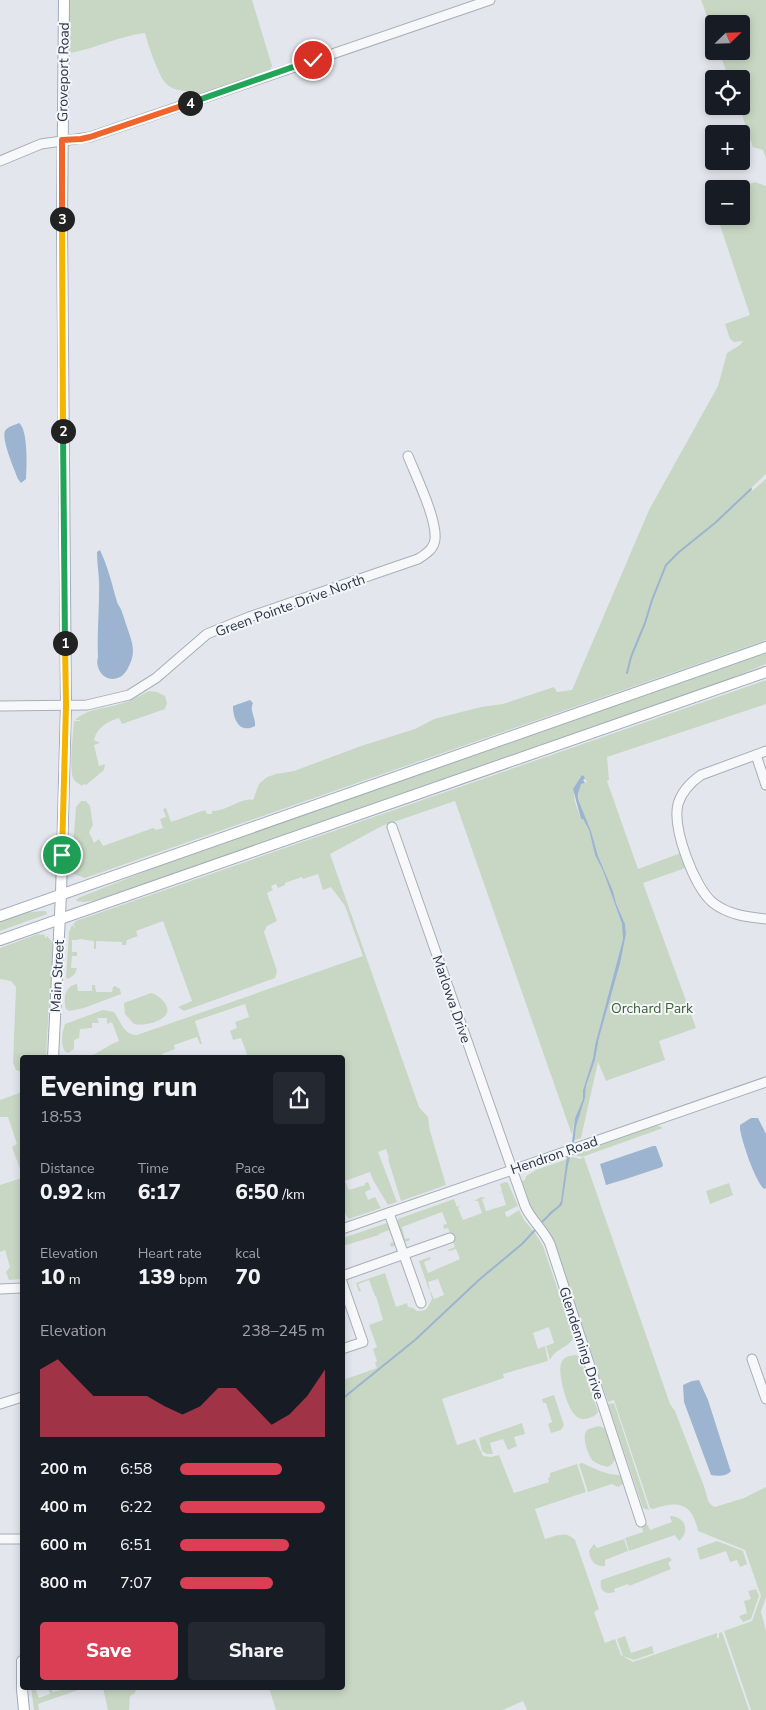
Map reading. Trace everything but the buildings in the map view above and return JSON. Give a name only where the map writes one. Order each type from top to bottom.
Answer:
[{"type":"main road","name":"Groveport Road","points":[[61,894],[66,705],[62,140],[64,0]]},
{"type":"main road","points":[[0,916],[766,647]]},
{"type":"main road","points":[[0,940],[766,672]]},
{"type":"main road","name":"Main Street","points":[[53,1055],[61,894]]},
{"type":"main road","points":[[23,1690],[24,1710]]},
{"type":"street","points":[[0,161],[41,144],[90,137],[490,0]]},
{"type":"street","name":"Green Pointe Drive North","points":[[0,706],[87,705],[129,695],[156,678],[207,634],[249,617],[418,559],[429,552],[435,540],[434,522],[408,456]]},
{"type":"street","points":[[766,752],[702,775],[693,781],[684,792],[678,806],[677,823],[696,880],[701,889],[713,902],[728,912],[745,917],[766,919]]},
{"type":"street","points":[[756,755],[766,784]]},
{"type":"street","name":"Marlowa Drive","points":[[392,827],[512,1170]]},
{"type":"street","name":"Hendron Road","points":[[345,1228],[764,1085]]},
{"type":"street","name":"Glendenning Drive","points":[[512,1170],[524,1206],[550,1244],[642,1522]]},
{"type":"street","points":[[389,1213],[421,1303]]},
{"type":"street","points":[[345,1275],[450,1238]]},
{"type":"street","points":[[0,1290],[20,1288]]},
{"type":"street","points":[[345,1291],[363,1342],[345,1348]]},
{"type":"street","points":[[752,1359],[766,1399]]},
{"type":"street","points":[[0,1404],[20,1398]]},
{"type":"street","points":[[0,1539],[20,1540]]},
{"type":"green space","points":[[70,0],[252,0],[272,66],[270,70],[191,96],[188,94],[188,91],[170,87],[163,80],[145,33],[71,53],[68,40]]},
{"type":"green space","points":[[701,0],[766,0],[766,159],[763,150],[753,147],[750,138],[750,125],[745,125],[742,115],[750,115],[750,70],[726,70],[722,60],[750,60],[750,15],[707,15]]},
{"type":"green space","points":[[755,182],[766,186],[766,474],[750,489],[752,491],[766,479],[766,640],[85,878],[74,874],[71,866],[70,852],[73,845],[76,807],[81,801],[86,801],[90,806],[93,825],[89,832],[94,843],[99,839],[103,846],[153,828],[156,830],[163,828],[160,819],[166,817],[163,809],[166,808],[171,822],[205,810],[207,814],[212,814],[212,811],[224,809],[244,800],[253,800],[259,784],[267,777],[294,771],[361,746],[415,729],[434,719],[481,707],[503,704],[554,687],[557,692],[572,690],[649,510],[718,386],[727,353],[743,341],[734,342],[730,339],[725,324],[750,315],[720,225],[750,225],[750,184]]},
{"type":"green space","points":[[766,653],[766,664],[712,686],[98,900],[76,901],[78,898],[176,859]]},
{"type":"green space","name":"Orchard Park","points":[[766,680],[766,704],[607,757],[609,780],[607,781],[638,869],[686,851],[691,866],[643,883],[696,1028],[659,1041],[665,1060],[606,1081],[598,1062],[581,1138],[575,1140],[576,1127],[620,964],[626,934],[625,924],[578,799],[579,786],[587,782],[583,775],[574,791],[575,801],[581,819],[583,819],[589,830],[595,855],[603,871],[623,927],[623,939],[583,1090],[583,1099],[575,1118],[572,1135],[455,801],[382,826],[330,854],[419,1107],[428,1117],[430,1131],[446,1185],[401,1201],[386,1149],[378,1152],[397,1202],[388,1205],[370,1172],[345,1181],[345,1055],[247,1055],[241,1038],[233,1040],[230,1031],[237,1028],[235,1022],[249,1017],[245,1004],[195,1021],[202,1044],[200,1044],[197,1037],[174,1045],[175,1049],[162,1055],[92,1055],[119,1041],[112,1022],[107,1024],[107,1018],[97,1018],[99,1023],[92,1023],[92,1028],[80,1029],[79,1038],[74,1040],[74,1049],[68,1053],[63,1048],[62,1036],[65,1024],[103,1010],[114,1012],[128,1033],[137,1035],[363,956],[345,906],[331,887],[323,890],[318,874],[303,879],[302,877],[285,883],[285,885],[278,888],[276,884],[271,886],[273,890],[267,893],[277,921],[267,926],[264,932],[277,971],[275,978],[184,1011],[178,1007],[192,1001],[163,921],[136,931],[138,936],[127,940],[126,945],[122,945],[122,942],[96,941],[96,949],[94,949],[94,941],[72,940],[72,952],[77,952],[77,956],[72,956],[71,968],[77,968],[74,975],[68,979],[66,977],[69,932],[72,925],[76,929],[73,924],[76,921]]},
{"type":"green space","points":[[149,691],[165,696],[167,703],[165,709],[122,724],[119,718],[103,726],[95,735],[94,740],[100,743],[94,745],[99,766],[105,764],[104,770],[86,785],[83,784],[82,786],[73,778],[71,766],[74,721],[80,721],[75,720],[85,713],[124,703]]},
{"type":"green space","points":[[46,911],[47,914],[0,931],[0,921],[23,913]]},
{"type":"green space","points":[[38,934],[45,935],[45,939],[47,936],[54,944],[54,976],[49,1003],[46,1055],[20,1055],[20,1071],[16,1070],[13,1063],[16,987],[11,981],[0,979],[0,948]]},
{"type":"green space","points":[[77,984],[78,991],[92,991],[92,985],[95,985],[96,992],[112,992],[115,986],[120,989],[121,994],[84,1008],[69,1011],[65,1005],[66,993],[70,987]]},
{"type":"green space","points":[[151,993],[158,996],[164,1002],[167,1013],[154,1022],[134,1024],[125,1014],[124,1003]]},
{"type":"green space","points":[[20,1093],[20,1169],[12,1147],[17,1144],[8,1117],[0,1117],[0,1100]]},
{"type":"green space","points":[[653,1125],[663,1128],[582,1157],[574,1155],[548,1162]]},
{"type":"green space","points":[[573,1157],[580,1159],[584,1157],[670,1404],[675,1411],[709,1502],[715,1507],[744,1498],[766,1487],[766,1597],[761,1612],[766,1631],[766,1710],[751,1710],[724,1631],[752,1621],[761,1596],[745,1550],[698,1531],[692,1514],[683,1506],[670,1505],[650,1508],[614,1400],[608,1402],[553,1240],[532,1211],[522,1181],[536,1170]]},
{"type":"green space","points":[[20,1179],[20,1279],[9,1280],[6,1272],[10,1267],[5,1250],[0,1252],[0,1185]]},
{"type":"green space","points":[[345,1181],[349,1190],[365,1185],[368,1182],[371,1189],[365,1192],[368,1200],[375,1197],[381,1208],[349,1219],[345,1213]]},
{"type":"green space","points":[[508,1183],[518,1206],[505,1212],[506,1216],[508,1217],[519,1210],[543,1246],[573,1339],[568,1345],[555,1353],[550,1360],[546,1346],[554,1343],[549,1327],[533,1333],[538,1349],[545,1346],[548,1361],[503,1374],[504,1378],[442,1399],[457,1445],[475,1439],[483,1456],[499,1455],[514,1493],[549,1482],[550,1473],[577,1464],[586,1492],[535,1509],[545,1539],[564,1534],[575,1540],[599,1609],[594,1612],[605,1643],[615,1639],[621,1655],[633,1662],[717,1633],[717,1638],[719,1638],[719,1633],[722,1632],[749,1710],[527,1710],[523,1701],[503,1710],[276,1710],[270,1690],[345,1690],[345,1379],[377,1368],[373,1349],[377,1347],[369,1325],[383,1320],[369,1280],[358,1284],[361,1291],[359,1292],[356,1283],[385,1273],[396,1307],[407,1303],[408,1307],[417,1311],[426,1309],[432,1299],[430,1292],[434,1299],[444,1295],[438,1279],[428,1282],[429,1290],[419,1261],[430,1257],[431,1259],[424,1262],[428,1273],[460,1259],[456,1249],[448,1250],[455,1247],[448,1228],[444,1229],[443,1225],[447,1224],[442,1212],[402,1227],[405,1239],[409,1238],[410,1240],[405,1242],[398,1219],[454,1199],[457,1207],[461,1205],[458,1208],[463,1220],[482,1213],[478,1201],[474,1201],[481,1197],[486,1198],[482,1199],[486,1211],[506,1205],[502,1192],[498,1193],[502,1191],[500,1184]]},
{"type":"green space","points":[[729,1183],[733,1195],[710,1204],[706,1191]]},
{"type":"green space","points":[[387,1223],[396,1245],[391,1247],[390,1243],[394,1242],[389,1230],[345,1245],[345,1237]]},
{"type":"green space","points":[[576,1355],[580,1357],[598,1412],[587,1419],[579,1418],[571,1410],[561,1380],[560,1372],[563,1359]]},
{"type":"green space","points":[[554,1395],[564,1425],[561,1430],[551,1433],[548,1424],[552,1422],[546,1403],[543,1403],[542,1399]]},
{"type":"green space","points":[[614,1403],[649,1510],[643,1508],[608,1404]]},
{"type":"green space","points":[[522,1423],[525,1434],[514,1437],[517,1446],[508,1450],[503,1439],[490,1443],[493,1454],[487,1454],[482,1451],[479,1438]]},
{"type":"green space","points":[[599,1426],[608,1431],[616,1457],[608,1467],[593,1461],[586,1446],[585,1433],[591,1428]]},
{"type":"green space","points":[[582,1463],[600,1471],[619,1475],[623,1478],[623,1484],[618,1487],[612,1484],[588,1492],[579,1464]]},
{"type":"green space","points":[[671,1516],[680,1519],[685,1525],[684,1533],[679,1541],[675,1535],[629,1551],[625,1538],[643,1532],[642,1526],[647,1524],[650,1530],[672,1522]]},
{"type":"green space","points":[[624,1539],[628,1551],[605,1560],[605,1566],[598,1565],[592,1560],[589,1551],[594,1544],[597,1548]]},
{"type":"green space","points":[[717,1541],[743,1551],[747,1564],[740,1567],[737,1560],[730,1562],[726,1551],[700,1560],[697,1548]]},
{"type":"green space","points":[[669,1557],[672,1560],[668,1563],[671,1569],[629,1586],[628,1584],[614,1589],[615,1592],[606,1592],[601,1587],[601,1580]]},
{"type":"green space","points":[[756,1589],[759,1596],[751,1619],[743,1622],[739,1616],[747,1613],[744,1601],[751,1599],[748,1591]]},
{"type":"green space","points":[[625,1636],[631,1653],[652,1646],[654,1653],[634,1660],[623,1656],[617,1639]]},
{"type":"green space","points":[[31,1690],[36,1690],[39,1698],[50,1694],[49,1690],[53,1692],[78,1690],[38,1704],[39,1710],[34,1710]]},
{"type":"green space","points":[[103,1690],[136,1690],[135,1693],[130,1696],[129,1710],[108,1710]]},
{"type":"water","points":[[19,423],[24,433],[27,458],[26,479],[21,483],[9,455],[4,435],[8,428]]},
{"type":"water","points":[[100,550],[133,647],[131,662],[127,670],[120,677],[113,679],[103,675],[98,665],[99,588],[97,552]]},
{"type":"water","points":[[250,700],[253,703],[255,726],[250,728],[241,727],[234,716],[233,706]]},
{"type":"water","points":[[582,775],[584,776],[585,779],[583,780],[585,783],[581,784],[578,799],[625,924],[626,934],[620,964],[576,1127],[562,1205],[549,1216],[549,1213],[561,1201],[567,1156],[572,1142],[575,1118],[583,1099],[583,1090],[623,939],[622,924],[603,871],[595,855],[589,830],[583,819],[581,819],[573,789]]},
{"type":"water","points":[[751,1118],[758,1118],[766,1134],[766,1188],[764,1189],[753,1170],[740,1129],[740,1125]]},
{"type":"water","points":[[656,1146],[663,1165],[662,1167],[606,1185],[600,1164]]},
{"type":"water","points":[[699,1380],[708,1400],[731,1471],[724,1475],[711,1475],[684,1402],[683,1385]]},
{"type":"waterway","points":[[627,673],[631,657],[666,565],[751,489]]},
{"type":"waterway","points":[[541,1223],[550,1214]]},
{"type":"waterway","points":[[345,1397],[415,1340],[480,1279],[522,1244],[536,1229]]},
{"type":"route","points":[[62,855],[66,705],[62,140],[90,137],[313,60]]}]
